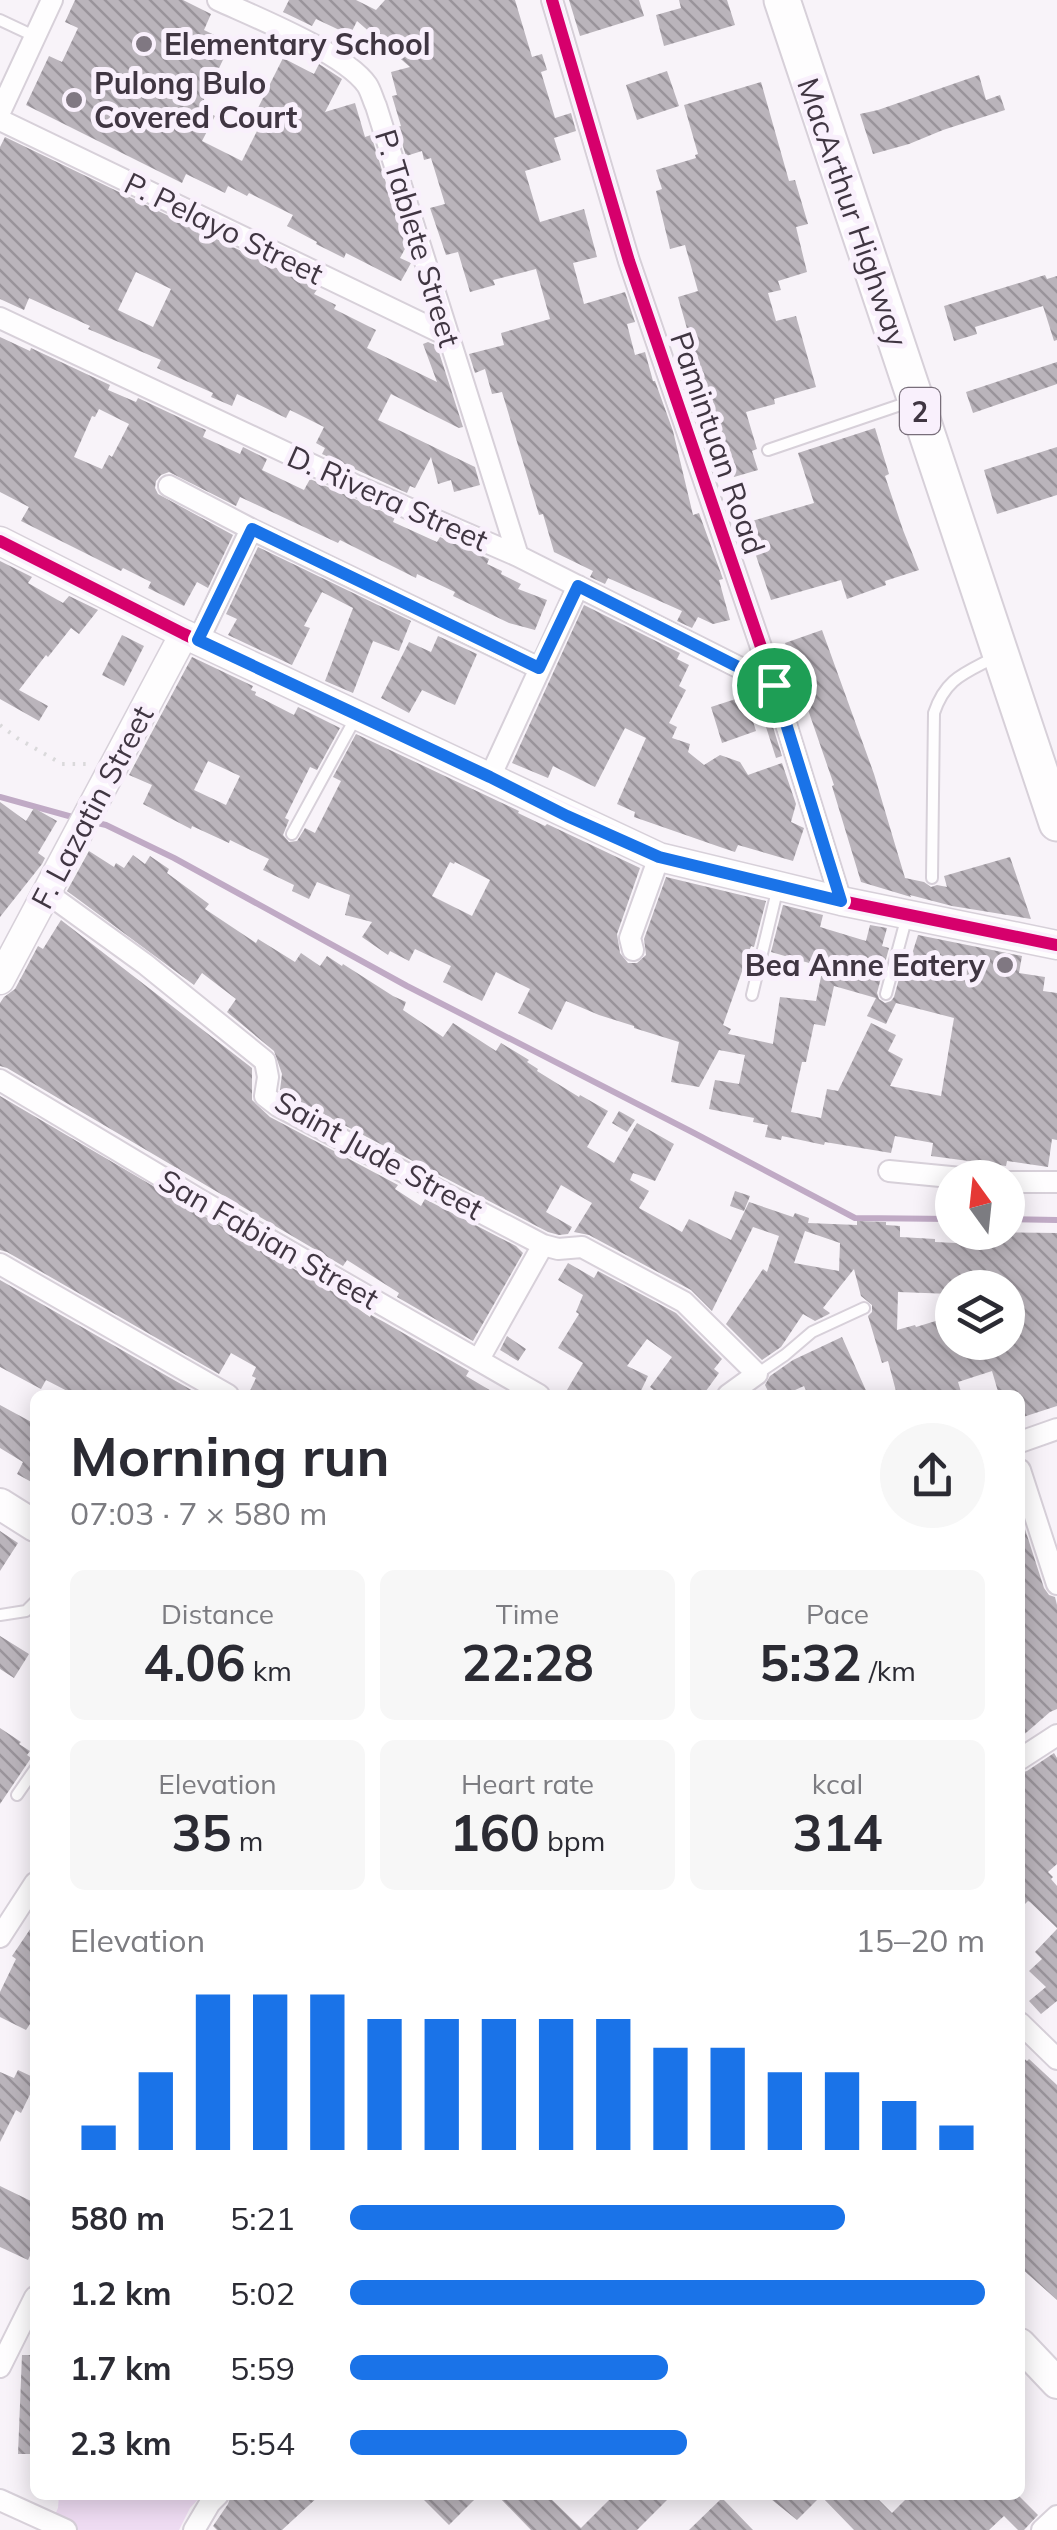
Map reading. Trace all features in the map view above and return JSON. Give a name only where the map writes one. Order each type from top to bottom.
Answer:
[{"type":"highway","name":"MacArthur Highway","points":[[782,0],[1057,823]]},
{"type":"main road","points":[[0,1504],[30,1523]]},
{"type":"main road","points":[[1025,2348],[1053,2371]]},
{"type":"street","points":[[0,116],[52,0]]},
{"type":"street","name":"P. Tablete Street","points":[[218,0],[289,32],[347,66],[367,85],[518,556]]},
{"type":"street","name":"Pamintuan Road","points":[[552,0],[630,261],[774,685],[841,901]]},
{"type":"street","name":"P. Pelayo Street","points":[[0,116],[448,336]]},
{"type":"street","name":"D. Rivera Street","points":[[0,318],[357,486],[518,556],[774,685]]},
{"type":"street","points":[[169,486],[539,668]]},
{"type":"street","points":[[191,637],[252,529]]},
{"type":"street","points":[[0,540],[191,637],[659,857],[841,901],[1057,945]]},
{"type":"street","points":[[490,777],[578,586]]},
{"type":"street","name":"F. Lazatin Street","points":[[0,980],[110,772],[191,637]]},
{"type":"street","points":[[633,950],[630,938],[659,857]]},
{"type":"street","name":"Saint Jude Street","points":[[46,893],[145,964],[265,1061],[265,1096],[278,1106],[543,1245]]},
{"type":"street","name":"San Fabian Street","points":[[0,1080],[531,1390]]},
{"type":"street","points":[[889,1171],[935,1175]]},
{"type":"street","points":[[1025,1182],[1057,1182]]},
{"type":"street","points":[[480,1360],[543,1245],[582,1247],[684,1302],[757,1374],[735,1390]]},
{"type":"street","points":[[0,1264],[219,1390]]},
{"type":"street","points":[[1025,1440],[1057,1429]]},
{"type":"street","points":[[1025,1485],[1057,1584]]},
{"type":"street","points":[[1025,1755],[1057,1735]]},
{"type":"street","points":[[0,1937],[30,1892]]},
{"type":"street","points":[[1025,2027],[1057,2059]]},
{"type":"street","points":[[0,2367],[30,2307]]},
{"type":"street","points":[[0,2500],[66,2530]]},
{"type":"street","points":[[194,2530],[213,2500]]},
{"type":"street","points":[[1042,2530],[1057,2516]]},
{"type":"lane","points":[[0,20],[34,36]]},
{"type":"lane","points":[[768,450],[916,400]]},
{"type":"lane","points":[[932,878],[934,712],[941,693],[956,678],[1000,654]]},
{"type":"lane","points":[[292,834],[357,714]]},
{"type":"lane","points":[[752,995],[778,886]]},
{"type":"lane","points":[[886,994],[907,915]]},
{"type":"lane","points":[[757,1374],[812,1332],[864,1308]]},
{"type":"lane","points":[[0,1615],[30,1606]]},
{"type":"lane","points":[[17,1795],[30,1776]]},
{"type":"path","points":[[0,725],[62,764],[110,772]]},
{"type":"shaded area","points":[[59,2500],[197,2500],[179,2530],[75,2530],[53,2519]]},
{"type":"building","points":[[75,0],[183,0],[211,14],[204,30],[231,43],[200,108],[215,116],[202,141],[242,161],[265,115],[257,110],[283,58],[314,74],[319,64],[342,79],[325,112],[355,103],[365,137],[371,135],[406,247],[400,258],[411,263],[401,281],[346,253],[344,258],[316,244],[287,226],[293,215],[249,193],[247,196],[228,186],[225,193],[186,174],[182,183],[26,105],[49,56],[62,62],[78,28],[65,22]]},
{"type":"building","points":[[289,0],[356,0],[376,10],[385,0],[515,0],[532,57],[542,54],[547,70],[541,72],[555,118],[571,113],[576,131],[554,138],[561,160],[525,171],[540,222],[584,209],[597,257],[573,263],[584,304],[625,292],[635,322],[627,324],[635,355],[645,352],[673,431],[693,515],[699,513],[723,579],[719,580],[730,620],[713,624],[698,617],[692,628],[677,621],[682,611],[608,578],[605,584],[590,577],[593,571],[554,552],[502,392],[492,394],[485,369],[475,373],[469,354],[504,345],[501,333],[550,319],[536,269],[493,280],[495,285],[470,292],[458,252],[446,255],[430,208],[445,204],[431,158],[424,160],[422,151],[406,156],[397,127],[401,126],[392,96],[397,95],[391,72],[410,67],[357,21],[350,35],[316,19],[312,26],[283,12]]},
{"type":"building","points":[[569,0],[639,0],[644,16],[580,36]]},
{"type":"building","points":[[679,0],[727,0],[735,25],[664,46],[656,15],[681,8]]},
{"type":"building","points":[[667,71],[679,106],[637,120],[626,85]]},
{"type":"building","points":[[979,75],[986,100],[1000,95],[1005,110],[873,154],[860,114]]},
{"type":"building","points":[[761,82],[789,181],[795,180],[808,224],[796,227],[807,272],[778,281],[781,290],[768,293],[776,321],[796,316],[816,387],[746,412],[757,449],[752,451],[758,470],[734,477],[678,297],[698,291],[685,245],[670,249],[656,191],[662,189],[656,170],[696,158],[698,154],[684,105]]},
{"type":"building","points":[[5,137],[318,288],[314,294],[336,305],[334,309],[376,330],[367,348],[437,382],[423,344],[437,346],[463,427],[391,394],[378,420],[475,467],[480,485],[454,492],[451,480],[438,484],[431,457],[415,488],[410,486],[407,493],[322,454],[325,448],[316,443],[324,427],[290,410],[286,418],[237,394],[232,406],[211,397],[213,393],[157,368],[161,360],[88,329],[90,326],[29,298],[24,310],[0,299],[0,147]],"holes":[[[136,272],[171,289],[153,327],[118,310]]]},
{"type":"building","points":[[1045,275],[1047,279],[1057,276],[1057,340],[1054,341],[1043,306],[975,327],[977,334],[954,341],[944,306]]},
{"type":"building","points":[[0,337],[110,385],[108,390],[136,402],[138,398],[206,430],[203,437],[240,454],[243,447],[267,459],[262,470],[304,490],[310,479],[395,517],[393,522],[437,542],[440,537],[489,559],[487,564],[521,584],[518,589],[547,600],[535,630],[509,623],[417,574],[416,578],[240,497],[236,506],[169,472],[156,481],[158,494],[233,535],[208,588],[197,582],[184,606],[148,588],[151,582],[21,521],[29,507],[0,492]],"holes":[[[99,409],[129,424],[102,469],[74,457]]]},
{"type":"building","points":[[1057,362],[1057,384],[973,413],[966,392]]},
{"type":"building","points":[[875,428],[889,474],[885,476],[919,570],[847,599],[841,580],[771,600],[745,523],[814,503],[798,453]]},
{"type":"building","points":[[1057,447],[1057,495],[997,514],[984,470]]},
{"type":"building","points":[[258,547],[411,621],[399,651],[373,641],[353,693],[325,681],[353,608],[322,592],[304,626],[310,628],[292,665],[228,635],[237,619],[226,614]]},
{"type":"building","points":[[0,561],[32,577],[28,583],[63,603],[69,596],[98,610],[79,634],[71,628],[19,690],[48,706],[39,721],[0,699]]},
{"type":"building","points":[[584,605],[680,653],[677,659],[689,665],[679,686],[686,690],[669,723],[677,727],[672,738],[690,744],[688,752],[704,765],[720,755],[740,762],[748,775],[782,763],[796,804],[791,822],[804,828],[793,861],[738,845],[735,852],[634,817],[635,812],[617,804],[646,738],[625,728],[595,787],[553,766],[548,778],[512,763]]},
{"type":"building","points":[[822,630],[874,774],[905,878],[931,887],[947,887],[944,876],[1010,857],[1031,919],[952,906],[861,882],[834,785],[785,643]]},
{"type":"building","points":[[122,635],[144,646],[124,686],[102,675]]},
{"type":"building","points":[[438,636],[477,654],[455,705],[422,690],[409,713],[381,698],[409,642],[431,652]]},
{"type":"building","points":[[192,657],[253,686],[255,695],[294,715],[298,707],[340,728],[317,770],[310,767],[285,818],[289,820],[283,835],[289,842],[297,841],[305,828],[315,833],[341,781],[333,777],[356,734],[640,868],[617,934],[620,953],[628,963],[637,963],[646,955],[644,939],[666,877],[766,901],[754,947],[751,946],[723,1025],[731,1029],[728,1034],[773,1044],[780,997],[816,1001],[823,967],[771,952],[783,905],[823,915],[820,927],[866,941],[870,925],[887,928],[882,946],[889,948],[877,993],[885,1003],[894,997],[906,953],[912,954],[918,935],[1022,956],[1019,973],[1045,977],[1043,991],[1057,993],[1057,1140],[1052,1139],[1048,1167],[1025,1164],[1025,1160],[931,1156],[933,1143],[895,1136],[891,1153],[782,1136],[781,1140],[765,1137],[768,1125],[753,1122],[754,1118],[709,1109],[715,1080],[739,1084],[745,1055],[719,1050],[699,1087],[671,1082],[679,1042],[566,1001],[552,1030],[518,1013],[530,989],[496,972],[482,1001],[443,982],[451,966],[415,949],[409,961],[390,951],[388,955],[362,937],[372,922],[345,915],[350,895],[317,882],[309,899],[292,891],[294,885],[263,870],[269,859],[230,840],[229,843],[192,826],[191,829],[143,804],[152,785],[129,775]],"holes":[[[208,761],[240,776],[226,805],[194,790]],[[450,862],[490,880],[472,916],[432,896]],[[834,986],[876,998],[867,1016],[886,1024],[896,1003],[954,1018],[941,1096],[890,1086],[903,1059],[888,1051],[896,1035],[871,1023],[838,1091],[827,1089],[821,1118],[791,1112],[814,1024],[825,1026]]]},
{"type":"building","points":[[745,696],[756,731],[722,743],[711,707]]},
{"type":"building","points":[[772,724],[782,756],[776,758],[766,727]]},
{"type":"building","points":[[0,802],[26,821],[34,808],[57,821],[38,853],[45,858],[42,864],[0,917]]},
{"type":"building","points":[[89,851],[114,867],[116,863],[124,868],[133,855],[145,864],[150,856],[209,904],[205,909],[256,943],[258,939],[295,962],[301,953],[320,966],[327,956],[343,964],[406,1002],[403,1010],[443,1037],[453,1023],[496,1051],[501,1043],[529,1060],[537,1071],[608,1111],[587,1147],[614,1163],[637,1123],[674,1144],[655,1181],[633,1173],[630,1180],[649,1191],[639,1208],[682,1232],[689,1219],[731,1240],[749,1202],[793,1217],[795,1213],[809,1218],[808,1223],[886,1222],[900,1226],[900,1237],[935,1239],[935,1250],[1025,1250],[1025,1233],[1057,1233],[1057,1406],[1025,1416],[1025,1390],[998,1390],[992,1371],[958,1382],[960,1390],[896,1390],[888,1361],[882,1363],[868,1316],[872,1305],[861,1296],[854,1269],[823,1308],[829,1314],[815,1321],[803,1314],[781,1347],[762,1360],[726,1324],[763,1269],[767,1272],[779,1236],[753,1227],[712,1311],[691,1290],[589,1235],[574,1232],[592,1203],[561,1185],[546,1212],[572,1227],[568,1234],[559,1235],[285,1094],[280,1090],[282,1074],[274,1051],[227,1012],[236,999],[202,973],[194,985],[67,891]],"holes":[[[805,1231],[840,1243],[839,1271],[794,1263]]]},
{"type":"building","points":[[61,920],[252,1068],[252,1100],[270,1117],[398,1185],[395,1189],[421,1206],[425,1199],[523,1253],[473,1341],[397,1297],[399,1293],[347,1260],[343,1266],[0,1066],[0,1003],[15,989],[38,946],[43,949]]},
{"type":"building","points":[[0,1096],[370,1317],[469,1371],[466,1376],[490,1390],[250,1390],[256,1367],[231,1353],[219,1374],[0,1250]]},
{"type":"building","points":[[619,1111],[635,1120],[627,1132],[612,1123]]},
{"type":"building","points":[[735,1191],[750,1196],[744,1211],[730,1206]]},
{"type":"building","points":[[568,1263],[594,1278],[598,1271],[676,1313],[722,1359],[714,1369],[719,1373],[707,1390],[654,1390],[650,1387],[672,1357],[647,1339],[627,1366],[648,1376],[641,1390],[567,1390],[583,1363],[558,1348],[579,1314],[576,1312],[583,1295],[558,1280]]},
{"type":"building","points":[[0,1280],[191,1390],[65,1390],[46,1380],[41,1389],[0,1367]]},
{"type":"building","points":[[507,1336],[526,1349],[518,1361],[500,1350]]},
{"type":"building","points":[[842,1337],[866,1390],[806,1390],[804,1386],[795,1390],[768,1390],[765,1385],[770,1376],[793,1360]]},
{"type":"building","points":[[0,1405],[30,1421],[30,1481],[17,1474],[23,1462],[0,1448]]},
{"type":"building","points":[[1025,1529],[1044,1588],[1055,1597],[1057,1605],[1057,1709],[1025,1734]]},
{"type":"building","points":[[0,1531],[18,1543],[0,1571]]},
{"type":"building","points":[[0,1636],[29,1654],[14,1678],[0,1669]]},
{"type":"building","points":[[0,1728],[30,1751],[30,1759],[0,1804]]},
{"type":"building","points":[[1054,1753],[1057,1758],[1057,1864],[1048,1872],[1057,1886],[1057,1928],[1030,1902],[1025,1904],[1027,1771]]},
{"type":"building","points":[[30,1929],[30,2024],[26,2030],[0,2017],[0,1992],[16,1959],[12,1956]]},
{"type":"building","points":[[1057,1929],[1057,2001],[1041,2014],[1029,2001],[1046,1987],[1029,1971],[1042,1959],[1035,1952]]},
{"type":"building","points":[[1025,2059],[1057,2085],[1057,2300],[1025,2271]]},
{"type":"building","points":[[18,2070],[30,2076],[30,2094],[21,2113],[16,2110],[0,2142],[0,2072],[14,2078]]},
{"type":"building","points":[[0,2186],[30,2201],[30,2256],[28,2260],[0,2247]]},
{"type":"building","points":[[22,2355],[30,2355],[30,2454],[18,2454]]},
{"type":"building","points":[[229,2500],[315,2500],[282,2530],[217,2530],[213,2526]]},
{"type":"building","points":[[424,2500],[474,2500],[449,2525]]},
{"type":"building","points":[[502,2500],[552,2500],[581,2528],[609,2500],[667,2500],[637,2530],[531,2530]]},
{"type":"building","points":[[724,2500],[753,2530],[689,2530]]},
{"type":"building","points":[[772,2500],[817,2500],[797,2520]]},
{"type":"building","points":[[825,2500],[879,2500],[892,2513],[905,2500],[1023,2500],[1038,2515],[1024,2530],[1018,2530],[1004,2516],[989,2530],[854,2530]]},
{"type":"waterway","points":[[0,797],[76,818]]},
{"type":"waterway","points":[[93,822],[174,858],[407,986],[855,1218],[935,1219]]},
{"type":"waterway","points":[[1025,1219],[1057,1220]]},
{"type":"cycle path","points":[[552,0],[629,261],[774,685],[841,901]]},
{"type":"cycle path","points":[[0,541],[184,634],[659,857],[841,901],[1057,945]]},
{"type":"place","name":"Elementary School","points":[[144,44]]},
{"type":"place","name":"Pulong Bulo Covered Court","points":[[74,100]]},
{"type":"place","name":"Bea Anne Eatery","points":[[1005,965]]},
{"type":"route","points":[[252,529],[539,668],[578,586],[774,685],[841,901],[659,857],[198,640],[252,529]]}]
